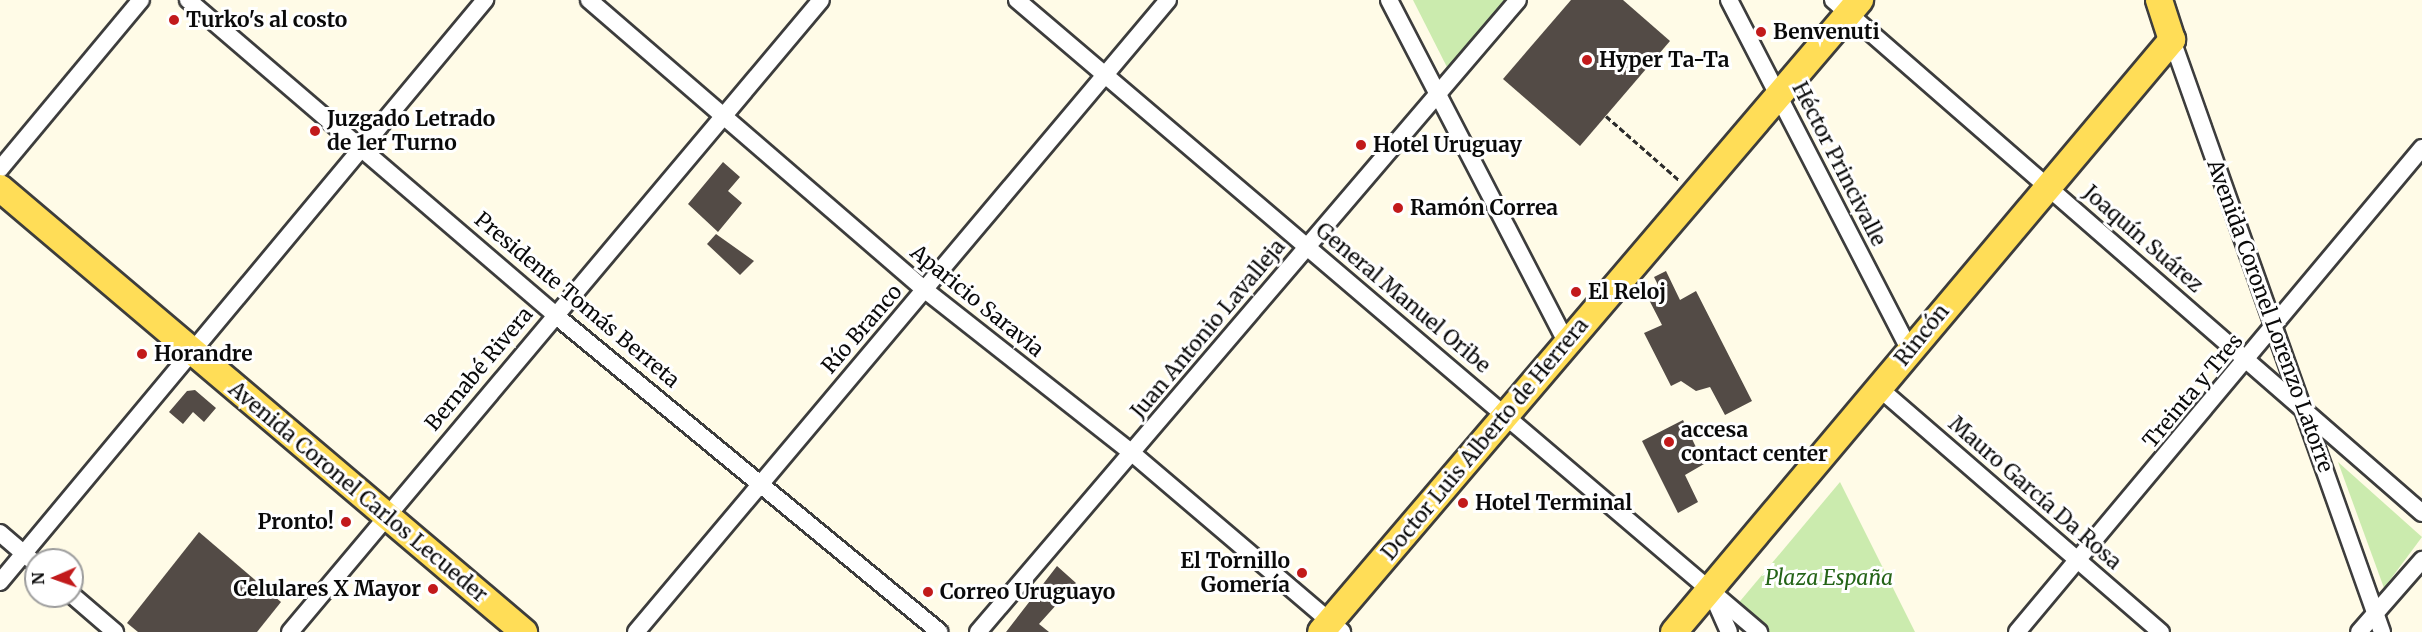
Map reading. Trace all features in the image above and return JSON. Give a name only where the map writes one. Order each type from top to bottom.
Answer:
[{"type":"main road","name":"Avenida Coronel Lorenzo Latorre","points":[[2159,0],[2172,40]]},
{"type":"main road","name":"Doctor Luis Alberto de Herrera","points":[[1331,628],[1506,413],[1778,95],[1848,4]]},
{"type":"main road","name":"Rincón","points":[[1674,632],[1879,388],[1909,349],[2172,40]]},
{"type":"main road","name":"Avenida Coronel Carlos Lecueder","points":[[0,188],[524,632]]},
{"type":"street","points":[[0,169],[141,0]]},
{"type":"street","name":"Presidente Tomás Berreta","points":[[188,0],[555,315],[760,481],[939,632]]},
{"type":"street","points":[[38,548],[189,350],[485,0]]},
{"type":"street","name":"Aparicio Saravia","points":[[589,0],[724,114],[925,290],[1132,453],[1331,628]]},
{"type":"street","name":"Bernabé Rivera","points":[[290,632],[386,514],[821,0]]},
{"type":"street","name":"General Manuel Oribe","points":[[1017,0],[1506,413],[1759,632]]},
{"type":"street","name":"Río Branco","points":[[636,632],[760,481],[925,290],[1168,0]]},
{"type":"street","points":[[1389,0],[1567,343]]},
{"type":"street","name":"Juan Antonio Lavalleja","points":[[978,632],[1518,0]]},
{"type":"street","name":"Héctor Princivalle","points":[[1729,0],[1909,349]]},
{"type":"street","name":"Joaquín Suárez","points":[[1848,4],[2047,186],[2422,513]]},
{"type":"street","name":"Avenida Coronel Lorenzo Latorre","points":[[2172,40],[2382,632]]},
{"type":"street","name":"Treinta y Tres","points":[[2017,632],[2275,329],[2422,148]]},
{"type":"street","name":"Mauro García Da Rosa","points":[[1879,388],[2161,632]]},
{"type":"street","points":[[0,533],[24,554]]},
{"type":"street","points":[[2360,632],[2422,560]]},
{"type":"street","points":[[0,582],[24,564]]},
{"type":"street","points":[[1710,590],[1729,632]]},
{"type":"street","points":[[84,605],[115,632]]},
{"type":"path","points":[[1606,116],[1686,186]]},
{"type":"green space","points":[[1413,0],[1510,0],[1451,75]]},
{"type":"green space","points":[[2338,462],[2422,537],[2384,588]]},
{"type":"green space","name":"Plaza España","points":[[1840,482],[1915,632],[1766,632],[1736,606]]},
{"type":"building","name":"Hyper Ta-Ta","points":[[1571,0],[1623,0],[1670,41],[1580,146],[1503,79]]},
{"type":"building","points":[[723,162],[740,177],[728,191],[742,203],[718,232],[688,204]]},
{"type":"building","points":[[716,234],[754,261],[740,275],[707,244]]},
{"type":"building","points":[[1666,271],[1680,300],[1696,291],[1752,401],[1725,415],[1710,387],[1696,391],[1681,381],[1671,386],[1644,333],[1662,325],[1645,292],[1658,285],[1654,277]]},
{"type":"building","points":[[195,390],[216,408],[204,422],[193,412],[183,424],[169,412],[187,391]]},
{"type":"building","points":[[1683,420],[1704,464],[1685,475],[1698,502],[1678,513],[1642,441]]},
{"type":"building","points":[[199,532],[281,602],[257,632],[138,632],[127,623]]},
{"type":"building","points":[[1057,566],[1076,583],[1039,624],[1049,632],[1006,632]]},
{"type":"place","name":"Turko's al costo","points":[[174,20]]},
{"type":"place","name":"Benvenuti","points":[[1761,32]]},
{"type":"place","name":"Hyper Ta-Ta","points":[[1587,60]]},
{"type":"place","name":"Juzgado Letrado de 1er Turno","points":[[315,131]]},
{"type":"place","name":"Hotel Uruguay","points":[[1361,145]]},
{"type":"place","name":"Ramón Correa","points":[[1398,208]]},
{"type":"place","name":"El Reloj","points":[[1576,292]]},
{"type":"place","name":"Horandre","points":[[142,354]]},
{"type":"place","name":"accesa contact center","points":[[1669,442]]},
{"type":"place","name":"Hotel Terminal","points":[[1463,503]]},
{"type":"place","name":"Pronto!","points":[[346,522]]},
{"type":"place","name":"El Tornillo Gomería","points":[[1302,573]]},
{"type":"place","name":"Celulares X Mayor","points":[[433,589]]},
{"type":"place","name":"Correo Uruguayo","points":[[928,592]]}]
